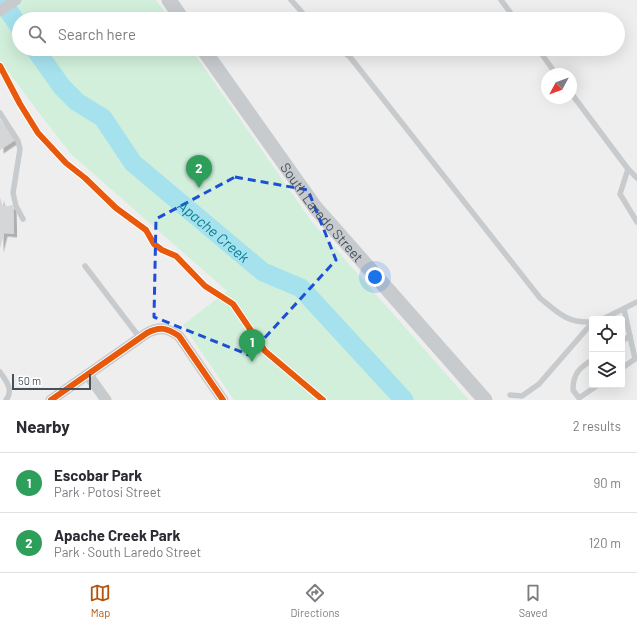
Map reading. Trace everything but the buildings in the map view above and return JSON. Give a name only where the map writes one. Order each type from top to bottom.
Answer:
[{"type":"main road","points":[[169,0],[177,12]]},
{"type":"main road","name":"South Laredo Street","points":[[208,56],[315,207],[485,400]]},
{"type":"street","points":[[0,11],[16,0]]},
{"type":"street","points":[[51,400],[140,338],[158,328],[170,329],[178,336],[223,400]]},
{"type":"street","points":[[88,375],[106,400]]},
{"type":"lane","points":[[291,0],[302,12]]},
{"type":"lane","points":[[501,0],[510,12]]},
{"type":"lane","points":[[350,56],[540,298],[561,316],[577,323],[589,323]]},
{"type":"lane","points":[[543,56],[552,68]]},
{"type":"lane","points":[[577,101],[637,178]]},
{"type":"lane","points":[[0,113],[18,141],[20,149],[13,193],[16,206],[23,220]]},
{"type":"lane","points":[[628,168],[620,194],[637,222]]},
{"type":"lane","points":[[85,266],[140,338]]},
{"type":"lane","points":[[609,316],[637,302]]},
{"type":"lane","points":[[624,309],[635,352],[635,359],[625,366]]},
{"type":"lane","points":[[510,395],[522,396],[539,384],[589,326]]},
{"type":"lane","points":[[625,339],[630,336]]},
{"type":"lane","points":[[589,362],[579,368],[573,380],[573,390],[579,398],[594,388]]},
{"type":"lane","points":[[0,372],[8,384],[10,391],[6,400]]},
{"type":"highlighted area","points":[[235,177],[308,190],[336,260],[249,355],[154,317],[156,219]]},
{"type":"green space","points":[[0,0],[156,0],[165,12],[12,12],[12,56],[196,56],[312,222],[469,400],[234,400],[183,325],[227,291],[71,154],[0,60]]},
{"type":"waterway","name":"Apache Creek","points":[[1,0],[12,16]]},
{"type":"waterway","name":"Apache Creek","points":[[40,56],[62,87],[77,102],[103,118],[133,163],[263,272],[301,288],[404,400]]},
{"type":"cycle path","points":[[0,66],[20,104],[38,133],[66,163],[85,178],[116,208],[146,230],[154,244],[162,250],[176,256],[205,286],[233,304],[265,351],[323,400]]},
{"type":"cycle path","points":[[51,400],[147,333],[156,329],[171,331],[179,336],[223,400]]},
{"type":"place","name":"Apache Creek Park","points":[[199,188]]},
{"type":"place","name":"Escobar Park","points":[[252,362]]}]
